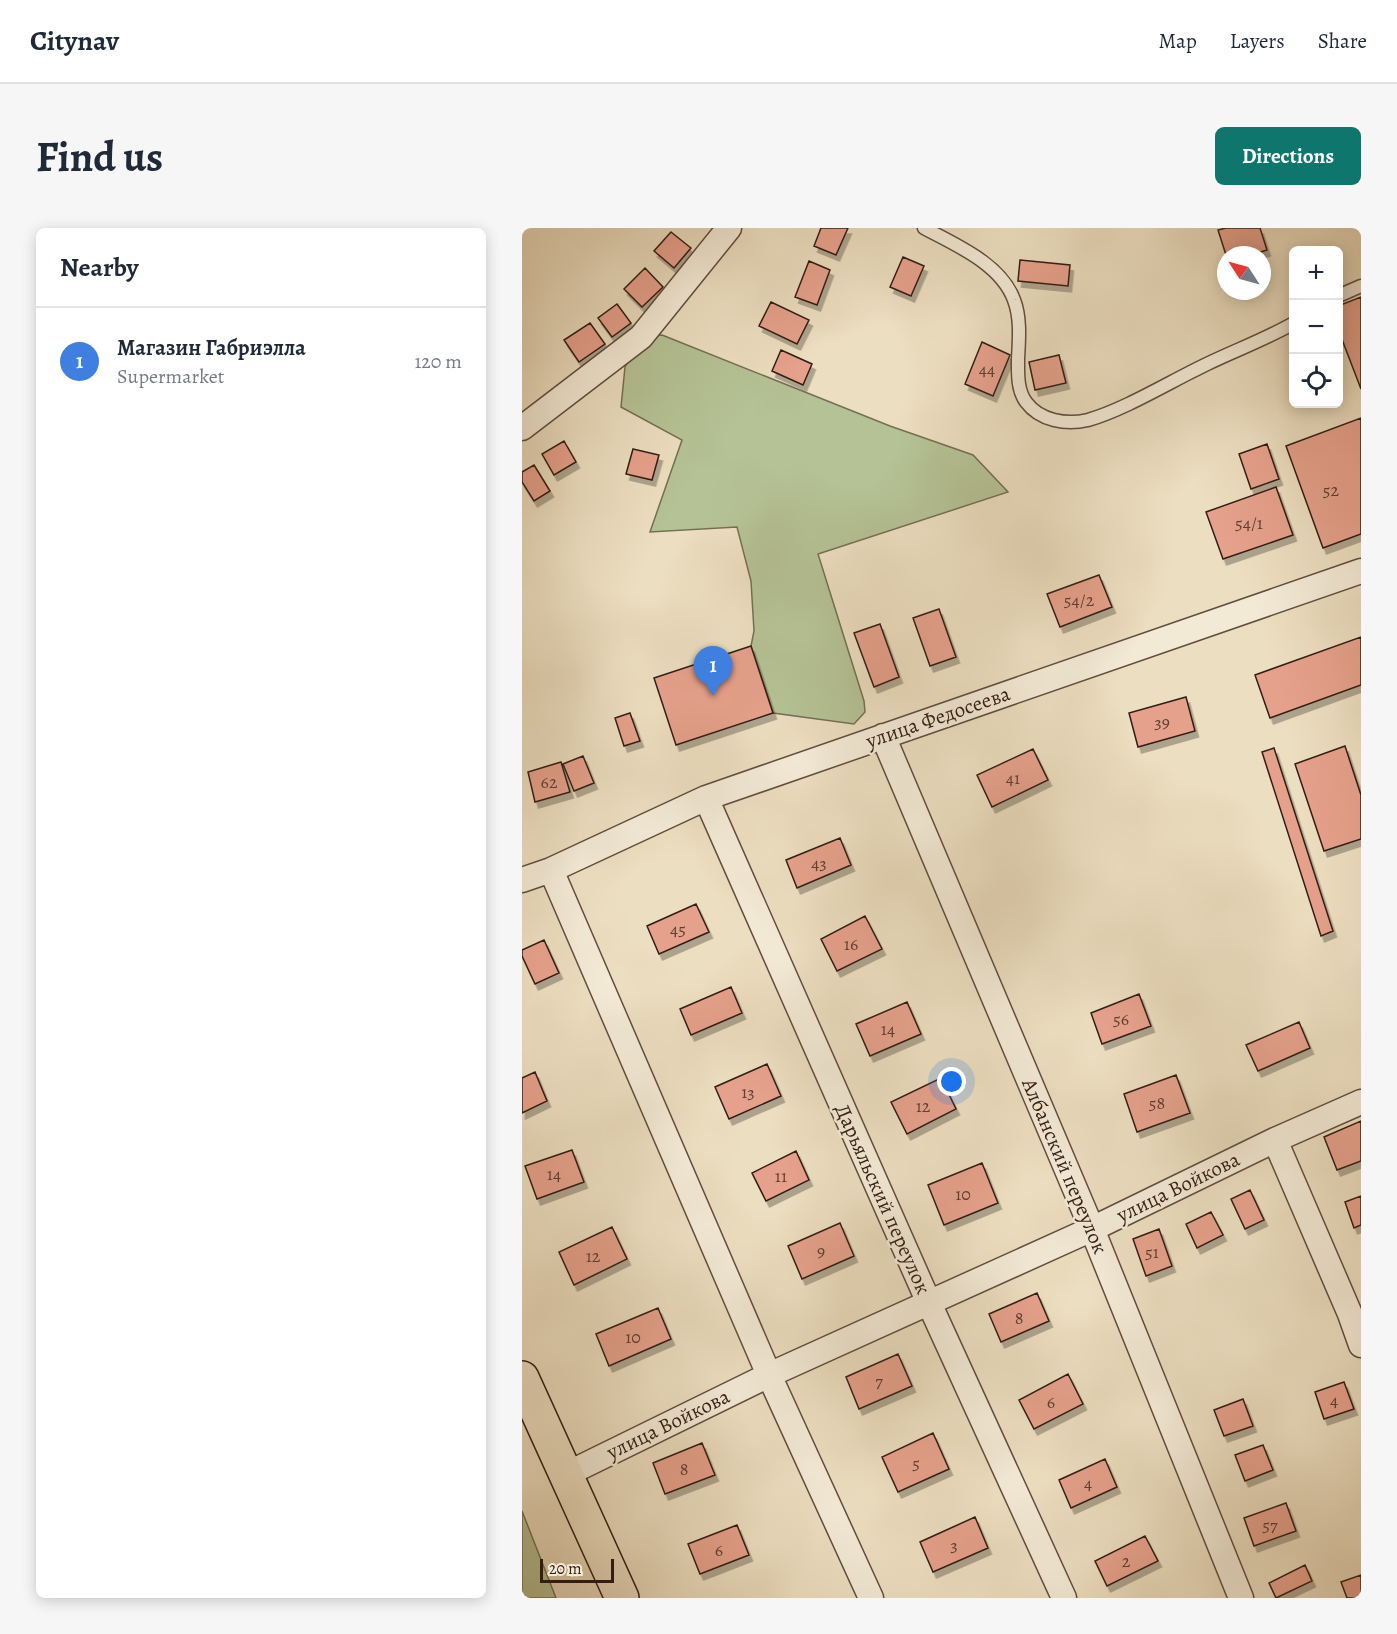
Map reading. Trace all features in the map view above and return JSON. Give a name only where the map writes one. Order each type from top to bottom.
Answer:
[{"type":"main road","points":[[522,1378],[622,1598]]},
{"type":"street","points":[[522,428],[641,337],[729,228]]},
{"type":"street","name":"улица Федосеева","points":[[522,880],[551,870],[706,798],[1361,571]]},
{"type":"street","name":"Албанский переулок","points":[[883,736],[1092,1229],[1242,1598]]},
{"type":"street","name":"Дарьяльский переулок","points":[[706,798],[930,1303],[1064,1598]]},
{"type":"street","points":[[551,870],[769,1375],[871,1598]]},
{"type":"street","name":"улица Войкова","points":[[567,1474],[769,1375],[1092,1229],[1275,1140],[1361,1102]]},
{"type":"street","points":[[1275,1140],[1350,1314],[1361,1345]]},
{"type":"lane","points":[[924,228],[959,247],[1003,278],[1015,301],[1019,331],[1018,383],[1025,402],[1041,416],[1057,422],[1087,420],[1130,402],[1289,325]]},
{"type":"lane","points":[[1343,294],[1361,286]]},
{"type":"green space","points":[[662,335],[890,426],[973,455],[1008,492],[818,554],[864,701],[865,712],[854,724],[773,713],[751,646],[754,631],[751,581],[737,527],[650,532],[682,440],[621,407],[625,367],[641,337]]},
{"type":"green space","points":[[522,1511],[556,1598],[522,1598]]},
{"type":"building","points":[[821,228],[848,228],[836,255],[814,246]]},
{"type":"building","points":[[1260,228],[1266,246],[1223,246],[1218,230]]},
{"type":"building","points":[[671,232],[691,248],[674,268],[654,251]]},
{"type":"building","points":[[903,257],[924,266],[911,296],[890,287]]},
{"type":"building","points":[[1020,260],[1070,265],[1068,286],[1018,281]]},
{"type":"building","points":[[809,261],[830,270],[817,305],[795,297]]},
{"type":"building","points":[[645,268],[663,287],[642,307],[624,289]]},
{"type":"building","points":[[1361,297],[1361,389],[1343,342],[1343,304]]},
{"type":"building","points":[[771,302],[809,320],[797,344],[759,326]]},
{"type":"building","points":[[617,304],[631,323],[612,337],[598,318]]},
{"type":"building","points":[[590,323],[605,344],[579,362],[564,340]]},
{"type":"building","points":[[982,342],[1010,355],[993,396],[965,384]]},
{"type":"building","points":[[781,350],[812,364],[803,385],[772,371]]},
{"type":"building","points":[[1059,355],[1066,383],[1035,390],[1029,362]]},
{"type":"building","points":[[1361,418],[1361,534],[1323,548],[1286,446]]},
{"type":"building","points":[[564,441],[576,462],[554,475],[542,454]]},
{"type":"building","points":[[1267,444],[1279,479],[1251,489],[1239,454]]},
{"type":"building","points":[[633,449],[659,455],[652,480],[626,474]]},
{"type":"building","points":[[534,465],[550,491],[534,501],[522,482],[522,472]]},
{"type":"building","points":[[1276,487],[1293,535],[1223,559],[1206,512]]},
{"type":"building","points":[[1099,575],[1112,607],[1060,627],[1047,594]]},
{"type":"building","points":[[939,609],[956,657],[930,666],[913,618]]},
{"type":"building","points":[[880,624],[899,677],[874,687],[854,633]]},
{"type":"building","points":[[1361,637],[1361,685],[1270,718],[1255,675]]},
{"type":"building","points":[[751,646],[773,713],[676,745],[654,678]]},
{"type":"building","points":[[1186,697],[1195,731],[1138,747],[1129,713]]},
{"type":"building","points":[[630,713],[640,741],[624,746],[615,718]]},
{"type":"building","points":[[1345,746],[1361,795],[1361,839],[1324,851],[1295,764]]},
{"type":"building","points":[[1274,748],[1333,931],[1321,936],[1262,752]]},
{"type":"building","points":[[1033,749],[1048,780],[992,807],[977,775]]},
{"type":"building","points":[[583,756],[594,783],[574,791],[563,764]]},
{"type":"building","points":[[561,762],[570,792],[535,802],[528,772]]},
{"type":"building","points":[[840,838],[851,865],[797,888],[786,860]]},
{"type":"building","points":[[696,904],[709,932],[659,954],[647,926]]},
{"type":"building","points":[[865,916],[882,949],[837,971],[821,939]]},
{"type":"building","points":[[544,940],[559,973],[535,984],[522,956],[522,950]]},
{"type":"building","points":[[731,987],[742,1013],[691,1035],[680,1009]]},
{"type":"building","points":[[1139,994],[1151,1026],[1102,1044],[1091,1013]]},
{"type":"building","points":[[907,1002],[921,1034],[870,1056],[856,1024]]},
{"type":"building","points":[[1299,1022],[1310,1048],[1258,1071],[1246,1045]]},
{"type":"building","points":[[767,1064],[781,1096],[729,1119],[715,1087]]},
{"type":"building","points":[[535,1072],[547,1101],[522,1113],[522,1078]]},
{"type":"building","points":[[1176,1075],[1190,1113],[1137,1132],[1124,1094]]},
{"type":"building","points":[[941,1078],[956,1109],[907,1134],[891,1102]]},
{"type":"building","points":[[1361,1121],[1361,1161],[1337,1170],[1324,1137]]},
{"type":"building","points":[[572,1150],[584,1182],[537,1199],[525,1166]]},
{"type":"building","points":[[796,1151],[809,1180],[766,1201],[752,1173]]},
{"type":"building","points":[[982,1163],[998,1203],[944,1225],[928,1185]]},
{"type":"building","points":[[1250,1190],[1264,1220],[1245,1229],[1231,1199]]},
{"type":"building","points":[[1361,1196],[1361,1225],[1354,1228],[1345,1202]]},
{"type":"building","points":[[1211,1212],[1223,1235],[1197,1248],[1186,1224]]},
{"type":"building","points":[[840,1223],[854,1256],[802,1279],[788,1246]]},
{"type":"building","points":[[612,1227],[627,1259],[574,1285],[559,1252]]},
{"type":"building","points":[[1159,1229],[1172,1266],[1146,1276],[1133,1239]]},
{"type":"building","points":[[1037,1293],[1049,1321],[1001,1342],[989,1314]]},
{"type":"building","points":[[658,1308],[671,1339],[609,1366],[596,1334]]},
{"type":"building","points":[[898,1354],[912,1386],[859,1409],[846,1377]]},
{"type":"building","points":[[1068,1374],[1083,1404],[1034,1429],[1019,1400]]},
{"type":"building","points":[[1344,1382],[1354,1409],[1324,1419],[1315,1392]]},
{"type":"building","points":[[1243,1399],[1253,1426],[1224,1436],[1214,1410]]},
{"type":"building","points":[[933,1433],[949,1469],[898,1492],[882,1457]]},
{"type":"building","points":[[702,1443],[715,1475],[665,1494],[653,1463]]},
{"type":"building","points":[[1263,1445],[1273,1470],[1245,1481],[1235,1455]]},
{"type":"building","points":[[1105,1459],[1117,1487],[1071,1508],[1059,1480]]},
{"type":"building","points":[[1286,1503],[1296,1531],[1254,1546],[1244,1518]]},
{"type":"building","points":[[975,1517],[988,1548],[933,1572],[920,1542]]},
{"type":"building","points":[[737,1525],[749,1555],[700,1574],[688,1544]]},
{"type":"building","points":[[1145,1536],[1158,1561],[1107,1586],[1095,1561]]},
{"type":"building","points":[[1305,1565],[1312,1581],[1276,1598],[1269,1583]]},
{"type":"building","points":[[1361,1575],[1361,1598],[1347,1598],[1341,1582]]},
{"type":"place","name":"Магазин Габриэлла","points":[[713,696]]}]
